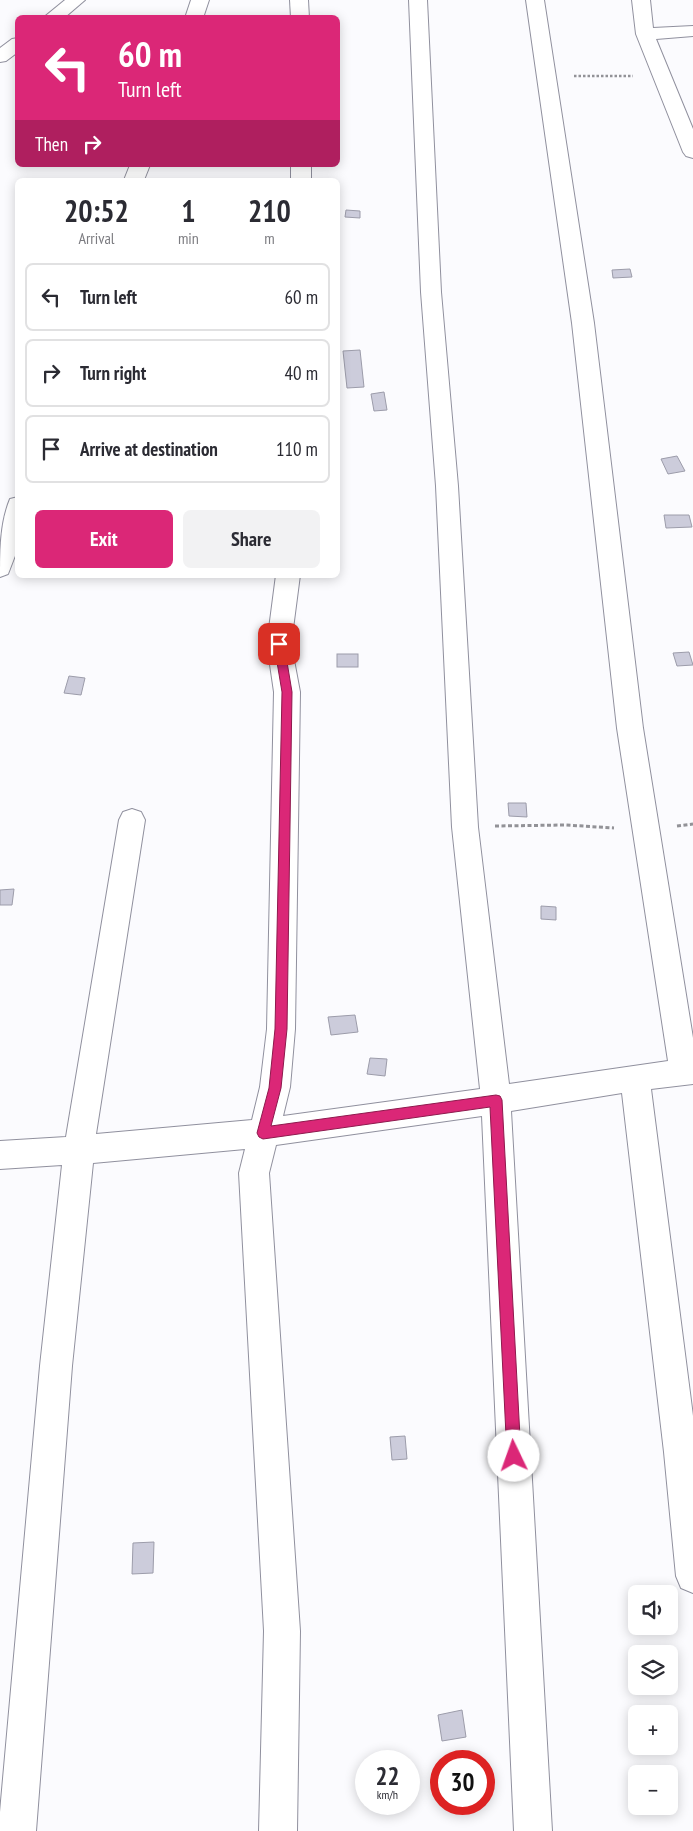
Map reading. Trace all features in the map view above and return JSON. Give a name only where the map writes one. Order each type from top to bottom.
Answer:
[{"type":"street","points":[[56,15],[76,0]]},
{"type":"street","points":[[195,15],[200,0]]},
{"type":"street","points":[[299,0],[300,15]]},
{"type":"street","points":[[418,0],[431,292],[447,486],[464,827],[496,1100],[533,1831]]},
{"type":"street","points":[[0,1155],[79,1150],[263,1133],[635,1078],[688,1072],[645,830],[630,728],[583,323],[535,0]]},
{"type":"street","points":[[641,0],[645,34],[693,152]]},
{"type":"street","points":[[645,34],[693,31]]},
{"type":"street","points":[[0,57],[15,45]]},
{"type":"street","points":[[0,568],[15,516]]},
{"type":"street","points":[[278,1831],[282,1631],[254,1173],[275,1088],[281,1029],[287,692],[279,644],[288,578]]},
{"type":"street","points":[[17,1831],[56,1366],[79,1150],[132,820]]},
{"type":"street","points":[[635,1078],[680,1443],[693,1576]]},
{"type":"path","points":[[546,77],[661,76]]},
{"type":"path","points":[[464,827],[566,825],[645,830],[693,824]]},
{"type":"building","points":[[346,210],[360,211],[360,218],[345,217]]},
{"type":"building","points":[[630,269],[632,277],[613,278],[612,270]]},
{"type":"building","points":[[360,350],[364,387],[347,388],[343,351]]},
{"type":"building","points":[[384,392],[387,410],[374,411],[371,394]]},
{"type":"building","points":[[677,456],[685,471],[668,474],[661,459]]},
{"type":"building","points":[[664,515],[689,515],[692,527],[666,528]]},
{"type":"building","points":[[689,652],[693,665],[677,666],[673,653]]},
{"type":"building","points":[[337,654],[358,654],[358,667],[337,667]]},
{"type":"building","points":[[69,676],[85,678],[81,695],[64,693]]},
{"type":"building","points":[[508,803],[526,803],[527,817],[509,816]]},
{"type":"building","points":[[14,889],[12,905],[0,905],[0,890]]},
{"type":"building","points":[[541,906],[556,907],[556,920],[541,919]]},
{"type":"building","points":[[355,1015],[358,1032],[331,1035],[328,1017]]},
{"type":"building","points":[[370,1058],[387,1059],[385,1076],[367,1074]]},
{"type":"building","points":[[405,1436],[407,1459],[392,1460],[390,1437]]},
{"type":"building","points":[[154,1542],[153,1573],[132,1574],[133,1543]]},
{"type":"building","points":[[462,1710],[466,1737],[442,1741],[438,1715]]},
{"type":"route","points":[[279,644],[287,692],[281,1029],[275,1088],[263,1133],[496,1100],[514,1456]]}]
